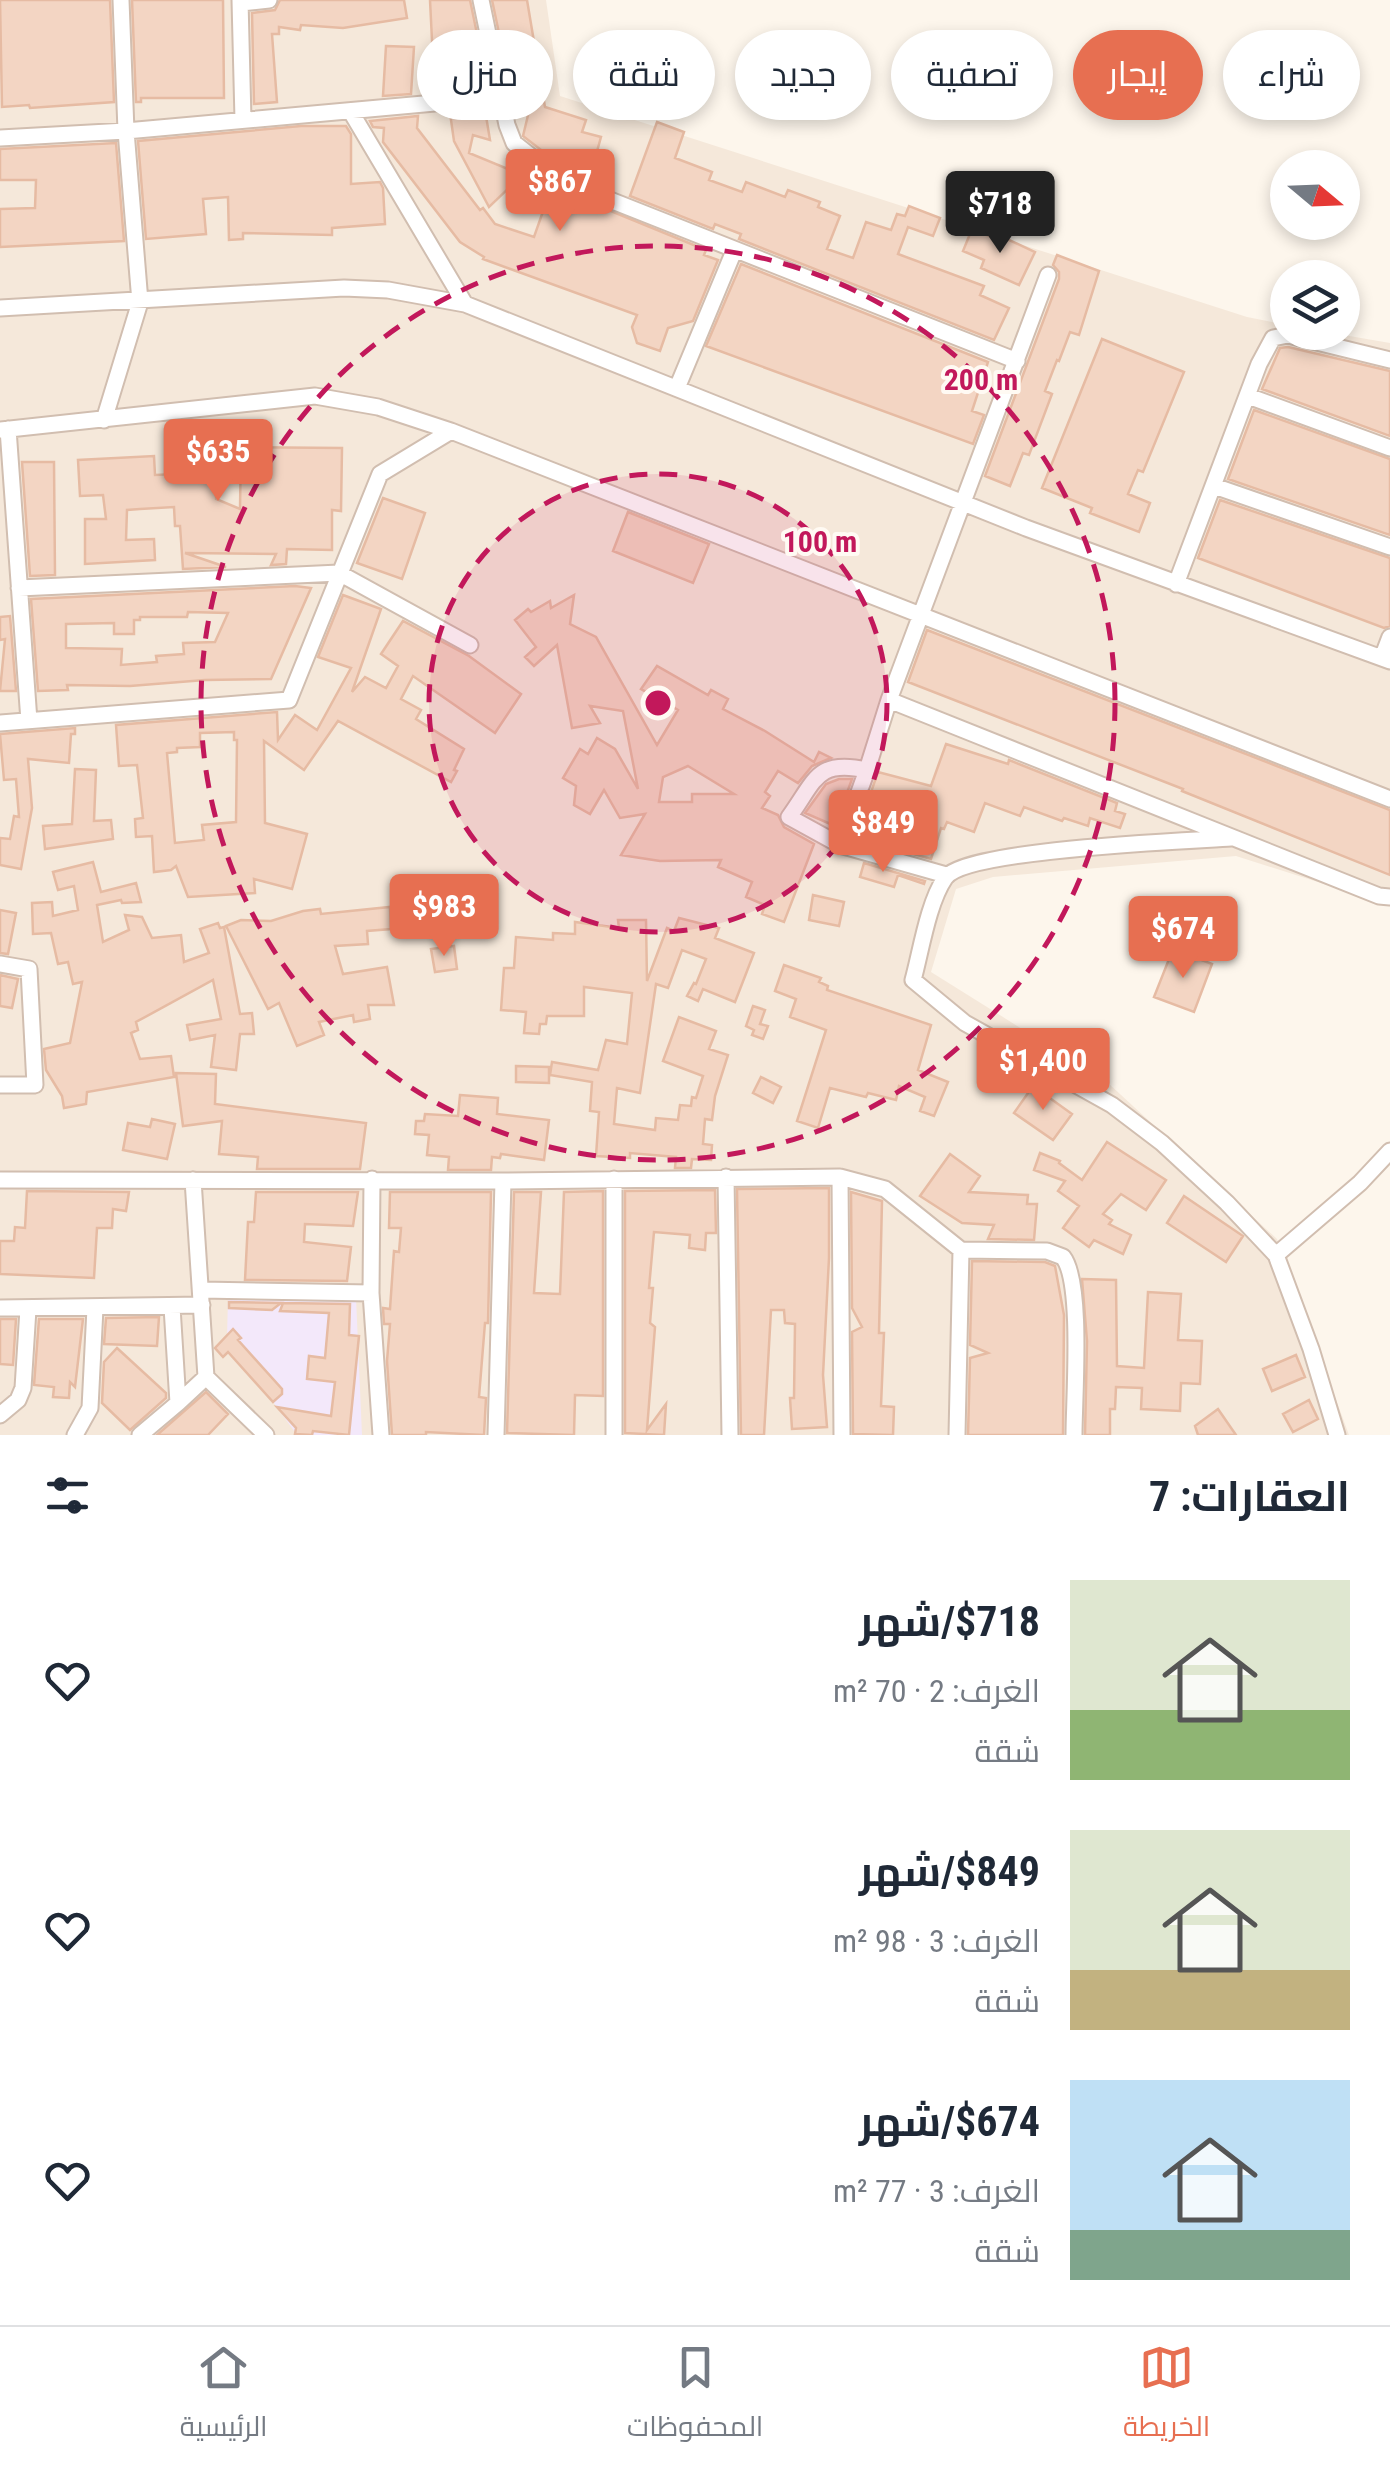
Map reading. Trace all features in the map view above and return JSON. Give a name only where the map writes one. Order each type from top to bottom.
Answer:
[{"type":"street","points":[[104,420],[140,302],[126,131],[121,0]]},
{"type":"street","points":[[243,120],[240,1],[269,0]]},
{"type":"street","points":[[481,0],[487,30]]},
{"type":"street","points":[[0,138],[417,105]]},
{"type":"street","points":[[351,112],[465,304]]},
{"type":"street","points":[[508,120],[514,143],[562,182],[1016,361]]},
{"type":"street","points":[[677,388],[734,251]]},
{"type":"street","points":[[840,845],[888,700],[1048,275]]},
{"type":"street","points":[[0,308],[344,288],[388,290],[465,304],[963,502],[1386,660],[1390,637]]},
{"type":"street","points":[[1176,584],[1272,338],[1280,336],[1390,360]]},
{"type":"street","points":[[29,721],[4,430],[315,396],[378,407],[452,430],[1390,799]]},
{"type":"street","points":[[1248,396],[1390,448]]},
{"type":"street","points":[[0,722],[288,700],[380,474],[452,430]]},
{"type":"street","points":[[1214,486],[1390,547]]},
{"type":"street","points":[[19,588],[339,573],[470,645]]},
{"type":"street","points":[[888,700],[1231,838],[1390,897]]},
{"type":"street","points":[[867,770],[836,764],[826,768],[789,818],[840,845],[946,876],[980,862],[1029,854],[1231,838]]},
{"type":"street","points":[[946,876],[913,980],[965,1023],[1112,1105],[1162,1143],[1276,1255],[1337,1435]]},
{"type":"street","points":[[0,964],[29,968],[34,1085],[0,1085]]},
{"type":"street","points":[[1276,1255],[1360,1183],[1390,1151]]},
{"type":"street","points":[[726,1177],[730,1435]]},
{"type":"street","points":[[840,1177],[842,1435]]},
{"type":"street","points":[[0,1180],[840,1177],[885,1189],[961,1250],[1047,1250],[1068,1262],[1074,1300],[1074,1435]]},
{"type":"street","points":[[372,1178],[371,1293],[381,1435]]},
{"type":"street","points":[[614,1179],[614,1435]]},
{"type":"street","points":[[192,1180],[206,1377],[266,1435]]},
{"type":"street","points":[[496,1435],[503,1180]]},
{"type":"street","points":[[957,1435],[961,1250]]},
{"type":"street","points":[[0,1308],[172,1307],[202,1298],[371,1293]]},
{"type":"street","points":[[172,1307],[178,1402]]},
{"type":"street","points":[[75,1435],[90,1408],[95,1308]]},
{"type":"street","points":[[0,1415],[18,1400],[24,1388],[28,1309]]},
{"type":"street","points":[[140,1435],[206,1377]]},
{"type":"shaded area","points":[[0,0],[546,0],[550,30],[417,30],[417,120],[553,120],[553,48],[560,96],[573,100],[573,120],[635,120],[1270,322],[1270,350],[1360,350],[1360,338],[1390,343],[1390,905],[1236,856],[993,877],[956,889],[931,972],[1107,1082],[1277,1239],[1349,1435],[0,1435]]},
{"type":"shaded area","points":[[228,1297],[356,1298],[362,1435],[297,1435],[227,1338]]},
{"type":"building","points":[[0,0],[110,0],[114,102],[2,107]]},
{"type":"building","points":[[132,0],[223,0],[224,98],[141,98],[141,102],[136,102]]},
{"type":"building","points":[[280,0],[404,0],[407,18],[343,28],[279,27],[279,34],[272,34],[277,102],[254,104],[252,13],[275,10]]},
{"type":"building","points":[[430,0],[470,0],[476,30],[431,30]]},
{"type":"building","points":[[492,0],[527,0],[532,30],[498,30]]},
{"type":"building","points":[[386,46],[414,47],[411,94],[383,96]]},
{"type":"building","points":[[553,110],[573,116],[573,120],[586,120],[582,132],[601,137],[596,155],[603,157],[597,174],[554,160],[523,136],[527,120],[553,120]]},
{"type":"building","points":[[417,116],[417,128],[480,210],[483,208],[495,224],[534,237],[546,203],[513,184],[489,207],[454,141],[451,120],[487,120],[490,140],[473,135],[469,153],[706,250],[704,255],[718,260],[693,321],[668,328],[660,351],[637,343],[632,327],[637,315],[483,259],[460,242],[383,142],[384,128],[373,127],[370,121]]},
{"type":"building","points":[[657,122],[684,132],[675,158],[712,172],[709,180],[742,192],[746,182],[785,197],[788,190],[820,202],[818,207],[840,216],[827,249],[853,258],[866,222],[891,230],[897,214],[905,216],[909,206],[940,218],[933,236],[908,227],[898,254],[984,286],[980,295],[1009,308],[994,340],[739,239],[741,234],[715,224],[713,229],[630,196]]},
{"type":"building","points":[[301,126],[346,126],[351,134],[351,184],[380,182],[385,224],[332,228],[332,235],[243,233],[243,239],[229,240],[228,197],[203,199],[206,234],[146,239],[138,141]]},
{"type":"building","points":[[116,143],[124,241],[0,247],[0,209],[35,208],[36,180],[0,180],[0,149]]},
{"type":"building","points":[[972,229],[994,238],[996,234],[1035,252],[1019,285],[981,268],[984,260],[963,251]]},
{"type":"building","points":[[1057,255],[1099,271],[1079,335],[1070,332],[1057,360],[1045,391],[1052,394],[1029,455],[1023,453],[1010,486],[985,476],[1059,279],[1053,265]]},
{"type":"building","points":[[741,264],[988,362],[972,411],[984,415],[973,444],[706,346]]},
{"type":"building","points":[[1102,339],[1184,372],[1143,472],[1138,470],[1128,494],[1150,503],[1139,532],[1042,488]]},
{"type":"building","points":[[1279,350],[1301,350],[1390,371],[1390,436],[1262,389]]},
{"type":"building","points":[[1254,410],[1390,459],[1390,535],[1228,479]]},
{"type":"building","points":[[241,447],[342,448],[341,511],[332,510],[332,550],[287,549],[286,564],[271,565],[276,554],[185,553],[226,567],[183,569],[180,526],[175,526],[174,507],[127,510],[126,540],[154,539],[155,560],[85,564],[85,519],[106,519],[103,495],[80,496],[78,460],[154,456],[155,475],[177,474],[178,453],[217,453],[216,499],[240,509]]},
{"type":"building","points":[[22,462],[54,462],[55,575],[30,576]]},
{"type":"building","points":[[383,498],[425,513],[402,579],[357,563]]},
{"type":"building","points":[[1220,500],[1390,558],[1390,626],[1384,628],[1198,558]]},
{"type":"building","points":[[628,512],[709,544],[693,583],[613,551]]},
{"type":"building","points":[[311,588],[271,679],[67,685],[68,690],[38,691],[31,599]],"holes":[[[228,613],[215,642],[183,643],[184,654],[156,656],[157,662],[121,665],[122,649],[66,648],[66,624],[114,623],[114,634],[134,634],[134,620],[140,617]]]},
{"type":"building","points":[[343,595],[381,609],[352,692],[365,677],[386,688],[398,666],[381,654],[403,621],[469,656],[521,694],[495,733],[413,676],[401,699],[421,710],[416,719],[464,749],[451,782],[338,721],[304,770],[264,741],[265,823],[307,834],[292,889],[254,879],[255,893],[188,897],[176,866],[154,872],[152,836],[136,837],[135,819],[143,818],[137,765],[119,766],[116,725],[277,712],[278,740],[295,715],[317,730],[351,668],[318,657]],"holes":[[[234,732],[236,822],[202,825],[204,840],[175,843],[167,753],[177,752],[177,748],[200,747],[200,733]]]},
{"type":"building","points":[[574,595],[570,624],[596,637],[657,745],[678,710],[641,689],[657,666],[708,695],[711,690],[728,699],[723,709],[814,762],[819,752],[831,758],[812,766],[798,783],[778,771],[765,792],[770,796],[762,808],[778,815],[784,827],[814,844],[784,922],[762,914],[765,905],[746,897],[752,882],[718,867],[721,860],[660,861],[621,855],[645,814],[620,818],[604,790],[590,814],[574,805],[576,786],[563,778],[580,749],[588,754],[597,738],[615,749],[638,789],[623,711],[590,706],[600,723],[572,728],[557,645],[534,666],[525,657],[536,647],[515,620],[528,609],[531,612],[550,601],[551,608]],"holes":[[[688,766],[734,794],[692,794],[692,802],[659,802],[663,777]]]},
{"type":"building","points":[[10,616],[16,691],[0,691],[5,639],[0,640],[0,617]]},
{"type":"building","points":[[927,630],[1390,810],[1390,875],[908,682]]},
{"type":"building","points":[[75,728],[69,763],[28,759],[32,808],[21,869],[0,865],[0,838],[10,839],[14,816],[19,817],[16,779],[4,780],[0,734]]},
{"type":"building","points":[[946,744],[1008,764],[1009,760],[1117,803],[1115,811],[1125,814],[1120,828],[1090,818],[1088,826],[1064,818],[1062,821],[1024,807],[1020,816],[985,803],[974,832],[947,822],[941,828],[931,859],[870,842],[872,837],[857,832],[878,772],[931,786]]},
{"type":"building","points":[[75,769],[96,770],[94,821],[111,820],[113,839],[45,849],[43,826],[72,824]]},
{"type":"building","points":[[852,779],[835,826],[805,813],[826,784]]},
{"type":"building","points":[[93,862],[101,892],[136,883],[141,902],[121,900],[97,905],[103,942],[129,930],[125,915],[142,917],[152,938],[181,935],[184,962],[209,953],[200,929],[218,923],[220,928],[224,927],[240,1014],[252,1013],[254,1034],[240,1034],[236,1070],[211,1067],[215,1035],[190,1040],[187,1025],[221,1019],[213,980],[136,1022],[138,1030],[131,1033],[140,1059],[171,1056],[174,1077],[87,1092],[86,1104],[64,1108],[62,1096],[46,1070],[44,1049],[70,1043],[82,982],[73,984],[68,962],[58,964],[51,933],[33,934],[32,903],[52,902],[53,916],[78,910],[74,886],[58,890],[53,872]]},
{"type":"building","points":[[864,863],[925,881],[924,884],[898,875],[894,887],[860,877]]},
{"type":"building","points":[[813,895],[844,902],[839,926],[809,920]]},
{"type":"building","points":[[390,907],[391,929],[367,931],[368,944],[335,946],[343,974],[387,967],[394,1005],[368,1005],[370,1019],[354,1022],[353,1015],[319,1022],[324,1035],[297,1046],[279,1003],[268,1009],[226,926],[241,920],[271,921],[320,909],[321,914]]},
{"type":"building","points":[[0,910],[16,913],[8,954],[0,953]]},
{"type":"building","points":[[679,918],[719,928],[715,938],[754,953],[735,1002],[703,989],[698,1001],[687,996],[706,959],[682,950],[668,988],[656,984],[640,1093],[617,1088],[614,1124],[655,1130],[656,1118],[678,1120],[680,1105],[691,1106],[692,1097],[696,1098],[703,1076],[663,1061],[679,1017],[716,1031],[709,1049],[728,1055],[712,1120],[705,1119],[703,1144],[712,1145],[711,1160],[692,1159],[691,1168],[675,1168],[676,1157],[630,1153],[630,1158],[596,1156],[599,1112],[590,1111],[592,1082],[550,1075],[552,1062],[598,1070],[606,1040],[627,1044],[632,993],[584,987],[584,1016],[547,1016],[546,1024],[540,1024],[539,1034],[524,1033],[526,1012],[501,1010],[504,968],[514,968],[516,937],[553,940],[553,933],[575,934],[575,922],[619,928],[618,920],[646,920],[647,981],[667,928],[674,931]]},
{"type":"building","points":[[454,946],[457,969],[435,972],[431,949]]},
{"type":"building","points":[[1173,949],[1212,964],[1194,1012],[1154,997]]},
{"type":"building","points":[[784,965],[821,978],[819,982],[828,986],[827,990],[931,1025],[918,1070],[948,1082],[934,1116],[920,1111],[925,1097],[899,1086],[896,1100],[830,1088],[818,1128],[797,1121],[826,1030],[790,1017],[796,999],[775,991]]},
{"type":"building","points":[[0,975],[18,979],[12,1008],[0,1006]]},
{"type":"building","points":[[753,1006],[765,1010],[760,1024],[768,1026],[763,1039],[752,1035],[754,1030],[746,1026]]},
{"type":"building","points":[[516,1066],[549,1067],[549,1083],[516,1082]]},
{"type":"building","points":[[176,1073],[216,1074],[215,1104],[366,1123],[360,1169],[257,1169],[258,1157],[219,1154],[222,1121],[183,1126]]},
{"type":"building","points":[[761,1077],[781,1087],[773,1103],[753,1093]]},
{"type":"building","points":[[1033,1086],[1072,1114],[1053,1140],[1014,1113]]},
{"type":"building","points":[[460,1095],[498,1098],[497,1114],[549,1120],[544,1160],[501,1154],[500,1158],[492,1157],[491,1170],[448,1170],[449,1157],[427,1155],[429,1135],[415,1134],[416,1121],[424,1121],[425,1114],[458,1116]]},
{"type":"building","points":[[152,1119],[175,1124],[167,1159],[123,1150],[128,1123],[150,1127]]},
{"type":"building","points":[[1107,1142],[1166,1180],[1146,1210],[1121,1194],[1103,1214],[1112,1220],[1109,1224],[1131,1235],[1123,1254],[1094,1240],[1089,1247],[1063,1228],[1079,1206],[1058,1191],[1065,1181],[1034,1170],[1040,1153],[1060,1161],[1082,1180]]},
{"type":"building","points":[[950,1154],[980,1176],[969,1192],[1028,1195],[1027,1204],[1037,1204],[1034,1240],[988,1239],[994,1225],[962,1223],[920,1196]]},
{"type":"building","points":[[829,1188],[823,1375],[827,1427],[792,1429],[795,1324],[785,1323],[784,1310],[771,1310],[764,1435],[741,1435],[737,1189]]},
{"type":"building","points":[[715,1190],[716,1233],[706,1233],[705,1250],[689,1248],[690,1235],[654,1232],[649,1288],[653,1288],[650,1323],[655,1327],[647,1430],[666,1404],[664,1435],[625,1433],[625,1191]]},
{"type":"building","points":[[27,1191],[129,1192],[126,1211],[113,1209],[112,1228],[97,1228],[94,1278],[0,1274],[0,1241],[14,1241],[15,1227],[25,1228]]},
{"type":"building","points":[[603,1191],[603,1396],[575,1395],[574,1435],[507,1433],[514,1192],[541,1192],[534,1293],[560,1294],[564,1192]]},
{"type":"building","points":[[256,1192],[358,1192],[353,1226],[305,1224],[304,1242],[351,1247],[347,1281],[245,1280],[248,1222],[254,1222]]},
{"type":"building","points":[[390,1192],[491,1192],[488,1323],[479,1397],[486,1398],[484,1435],[392,1435],[387,1361],[390,1324],[384,1324],[383,1308],[390,1309],[394,1251],[399,1252],[401,1228],[389,1228]]},
{"type":"building","points":[[851,1192],[882,1201],[881,1406],[894,1407],[893,1435],[853,1434],[852,1332],[862,1327],[852,1308]]},
{"type":"building","points":[[1184,1196],[1243,1236],[1226,1262],[1167,1223]]},
{"type":"building","points":[[972,1261],[1045,1262],[1055,1266],[1064,1315],[1063,1435],[968,1435],[970,1358],[988,1353],[970,1345]]},
{"type":"building","points":[[1082,1279],[1116,1280],[1117,1366],[1144,1368],[1148,1292],[1181,1294],[1178,1340],[1202,1341],[1200,1384],[1181,1383],[1180,1411],[1141,1409],[1142,1388],[1116,1387],[1115,1409],[1110,1409],[1110,1435],[1085,1435],[1087,1341]]},
{"type":"building","points":[[229,1302],[281,1303],[272,1310],[229,1308]]},
{"type":"building","points":[[283,1303],[350,1304],[349,1335],[359,1336],[349,1435],[313,1431],[312,1435],[295,1434],[296,1428],[277,1407],[331,1416],[335,1382],[307,1379],[309,1356],[325,1358],[329,1313],[280,1311]]},
{"type":"building","points":[[159,1317],[157,1346],[104,1344],[106,1318]]},
{"type":"building","points":[[0,1319],[16,1319],[13,1365],[0,1364]]},
{"type":"building","points":[[39,1319],[83,1319],[75,1387],[70,1382],[69,1398],[53,1397],[54,1387],[34,1385]]},
{"type":"building","points":[[233,1329],[241,1338],[238,1340],[282,1389],[273,1402],[228,1352],[223,1357],[215,1348]]},
{"type":"building","points":[[117,1348],[166,1393],[166,1398],[130,1430],[102,1403],[104,1362]]},
{"type":"building","points":[[1296,1355],[1305,1377],[1272,1391],[1263,1369]]},
{"type":"building","points":[[206,1392],[228,1414],[208,1435],[157,1435]]},
{"type":"building","points":[[1309,1400],[1318,1419],[1293,1432],[1283,1414]]},
{"type":"building","points":[[1218,1409],[1236,1435],[1198,1435],[1195,1426]]}]
